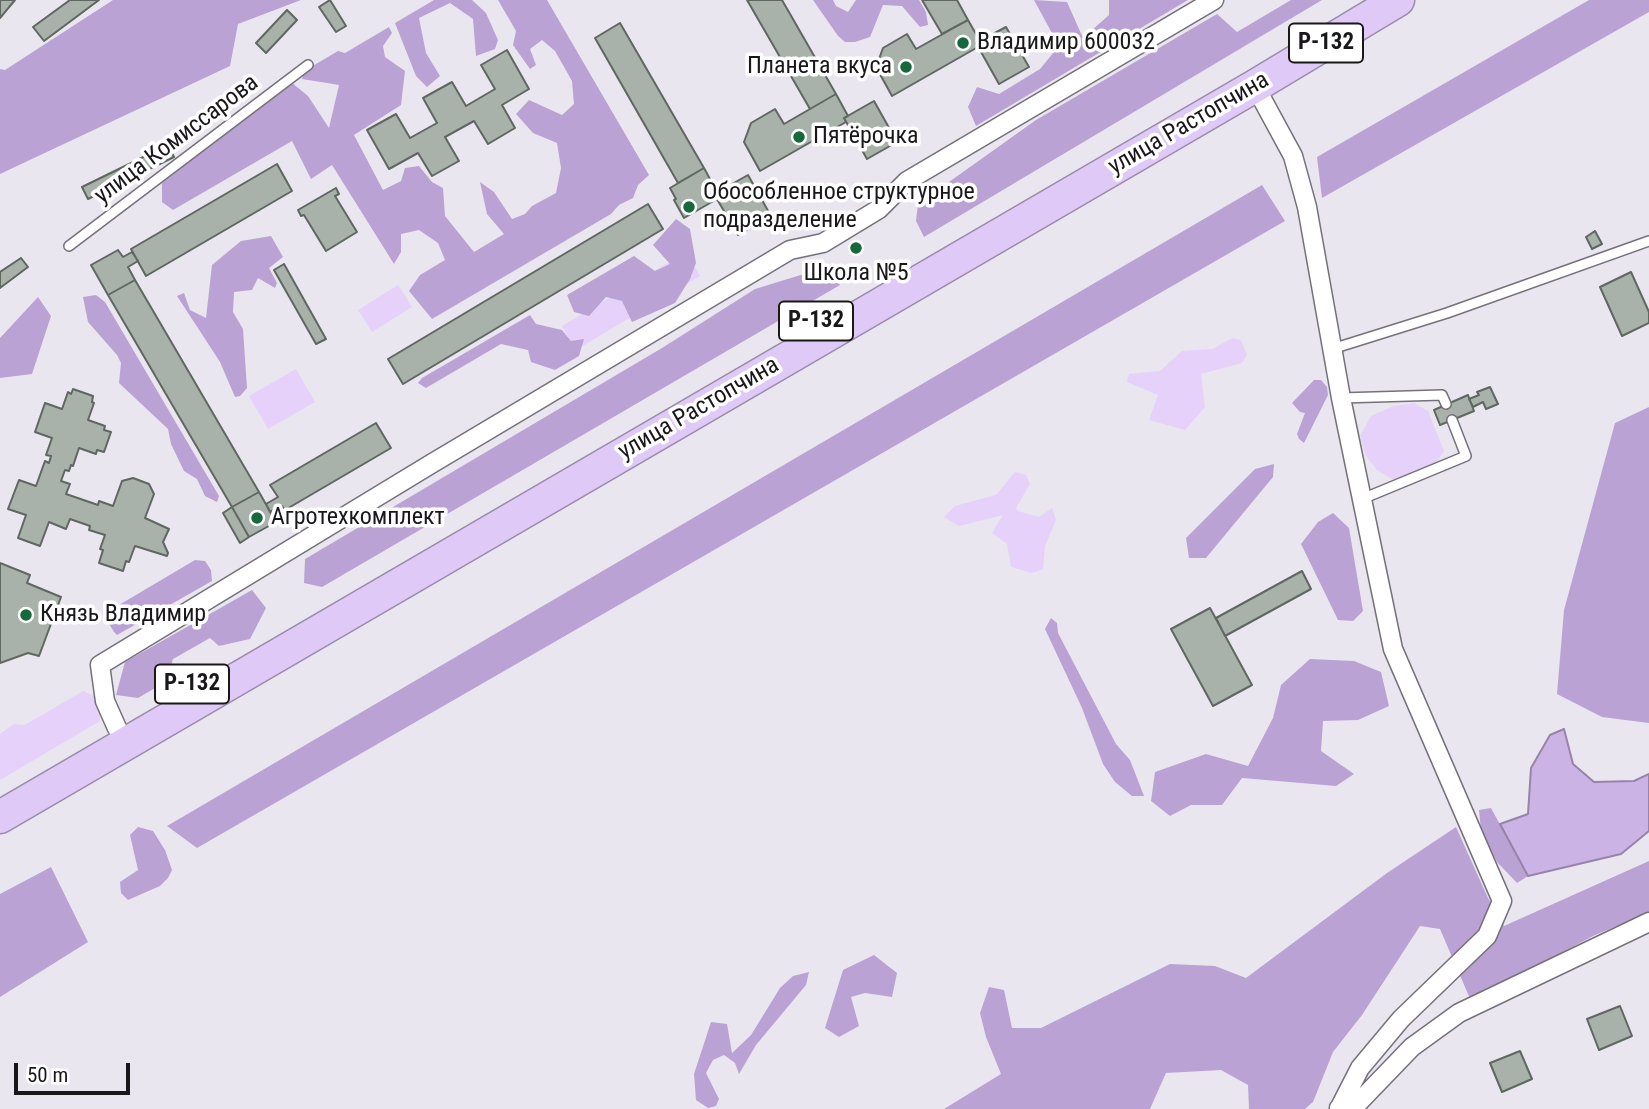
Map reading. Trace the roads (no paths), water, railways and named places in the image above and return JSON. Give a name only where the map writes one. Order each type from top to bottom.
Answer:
[{"type":"highway","name":"улица Растопчина","points":[[0,796],[1364,0]]},
{"type":"highway","name":"улица Растопчина","points":[[0,817],[1398,0]]},
{"type":"street","points":[[117,728],[105,701],[100,665],[430,464],[790,250],[823,243],[879,209],[907,181],[1214,0]]},
{"type":"street","points":[[1255,86],[1293,156],[1307,207],[1341,398],[1393,649],[1503,901],[1487,936],[1401,1019],[1360,1068],[1339,1109]]},
{"type":"street","points":[[1339,1109],[1359,1102],[1412,1047],[1459,1013],[1649,922]]},
{"type":"lane","name":"улица Комиссарова","points":[[69,246],[308,65]]},
{"type":"lane","points":[[1332,349],[1447,313],[1649,241]]},
{"type":"lane","points":[[1341,398],[1442,395],[1446,404]]},
{"type":"lane","points":[[1362,499],[1466,456],[1452,420]]},
{"type":"place","name":"Владимир 600032","points":[[963,43]]},
{"type":"place","name":"Планета вкуса","points":[[906,67]]},
{"type":"place","name":"Пятёрочка","points":[[799,137]]},
{"type":"place","name":"Обособленное структурное подразделение","points":[[689,207]]},
{"type":"place","name":"Школа №5","points":[[856,248]]},
{"type":"place","name":"Агротехкомплект","points":[[257,518]]},
{"type":"place","name":"Князь Владимир","points":[[26,615]]}]
